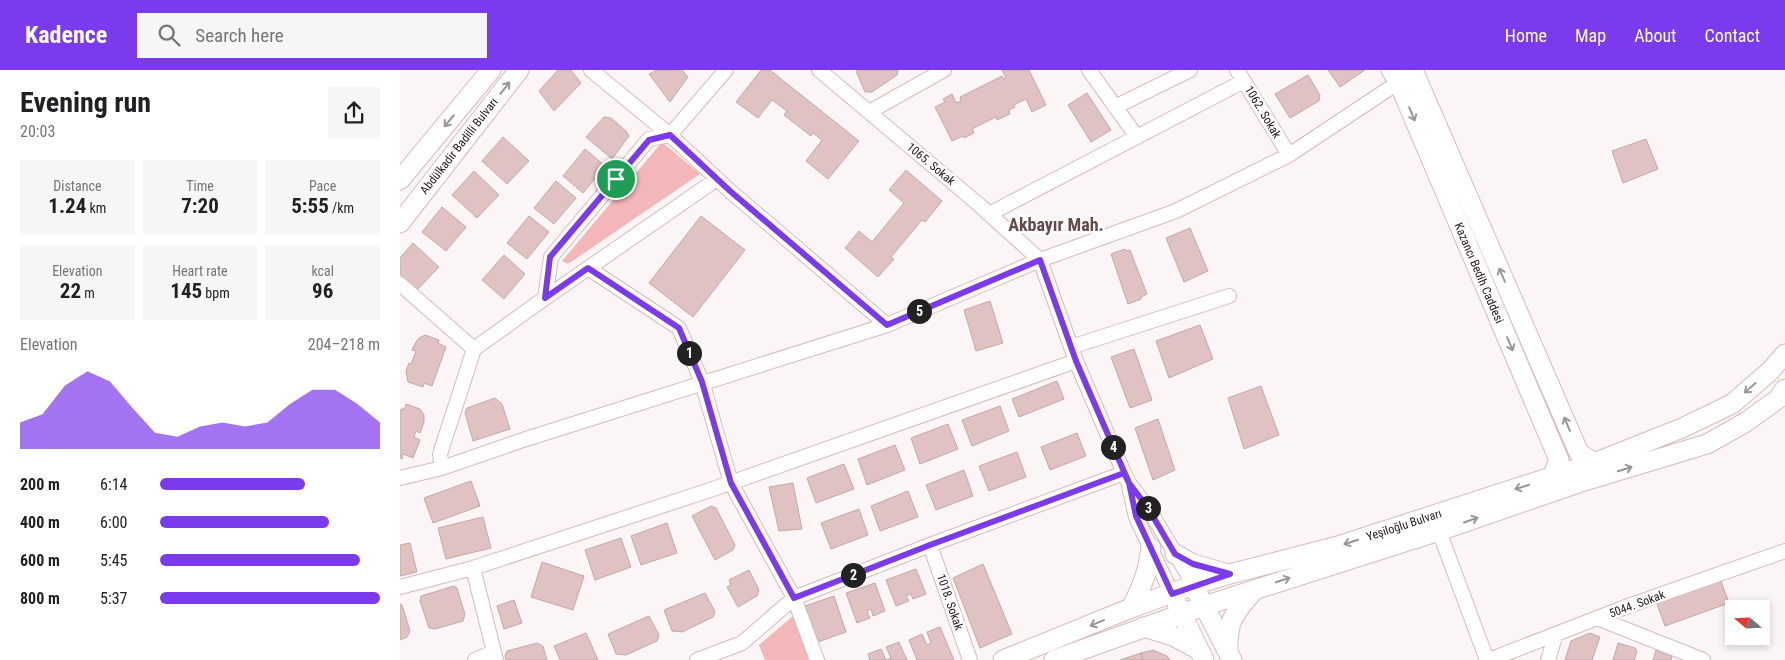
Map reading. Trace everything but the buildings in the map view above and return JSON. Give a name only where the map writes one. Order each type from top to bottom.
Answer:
[{"type":"main road","name":"Abdülkadir Badilli Bulvarı","points":[[400,180],[491,70]]},
{"type":"main road","name":"Abdülkadir Badilli Bulvarı","points":[[400,223],[519,70]]},
{"type":"main road","name":"Kazancı Bedih Caddesi","points":[[1407,73],[1579,453],[1594,462]]},
{"type":"main road","name":"Kazancı Bedih Caddesi","points":[[1407,73],[1559,460],[1552,477]]},
{"type":"main road","name":"Yeşiloğlu Bulvarı","points":[[1003,660],[1131,608],[1194,585],[1338,546],[1552,477],[1682,428],[1732,404],[1785,354]]},
{"type":"main road","name":"Yeşiloğlu Bulvarı","points":[[1054,660],[1086,654],[1143,627],[1204,606],[1439,531],[1578,483],[1707,444],[1746,422],[1778,399],[1785,389]]},
{"type":"main road","points":[[1131,608],[1141,589],[1148,569],[1151,548]]},
{"type":"main road","points":[[1175,554],[1193,564],[1230,574]]},
{"type":"main road","points":[[1194,585],[1230,656]]},
{"type":"main road","points":[[1230,656],[1227,633],[1233,616],[1254,590]]},
{"type":"main road","points":[[1172,594],[1202,655]]},
{"type":"main road","points":[[1143,627],[1173,636],[1202,655]]},
{"type":"street","points":[[591,70],[670,135],[717,179],[887,325]]},
{"type":"street","points":[[545,298],[550,257],[649,140],[670,135],[726,70]]},
{"type":"street","name":"1065. Sokak","points":[[819,70],[990,214],[1040,260]]},
{"type":"street","points":[[869,112],[944,70]]},
{"type":"street","points":[[1089,70],[1137,137]]},
{"type":"street","points":[[1116,107],[1190,70]]},
{"type":"street","points":[[400,478],[442,468],[702,382],[887,325],[1040,260],[1176,211],[1289,155],[1407,73]]},
{"type":"street","points":[[990,214],[1137,137],[1241,76]]},
{"type":"street","name":"1062. Sokak","points":[[1241,76],[1289,155]]},
{"type":"street","points":[[442,468],[440,454],[474,348],[717,179]]},
{"type":"street","points":[[1040,260],[1076,361],[1126,478],[1136,516],[1172,594]]},
{"type":"street","points":[[588,268],[679,328],[702,382],[731,483],[794,598],[816,660]]},
{"type":"street","points":[[400,284],[474,348]]},
{"type":"street","points":[[1072,347],[1228,296]]},
{"type":"street","points":[[400,587],[473,568],[731,483],[1076,361]]},
{"type":"street","points":[[697,660],[742,643],[794,598],[930,545],[1126,478]]},
{"type":"street","points":[[1126,478],[1148,508],[1194,585]]},
{"type":"street","points":[[1439,531],[1488,660]]},
{"type":"street","name":"1018. Sokak","points":[[930,545],[970,660]]},
{"type":"street","name":"5044. Sokak","points":[[1488,660],[1597,618],[1785,551]]},
{"type":"street","points":[[473,568],[495,656],[476,660]]},
{"type":"street","points":[[1597,618],[1703,660]]},
{"type":"street","points":[[1548,660],[1556,634]]},
{"type":"shaded area","points":[[662,142],[700,174],[568,264],[562,261]]},
{"type":"shaded area","points":[[794,615],[810,660],[765,660],[759,645]]},
{"type":"district","name":"Akbayır Mah.","points":[[1056,225]]},
{"type":"route","points":[[616,179],[550,257],[545,298],[588,268],[679,328],[702,382],[731,483],[794,598],[1124,473],[1129,483],[1148,508],[1175,554],[1193,564],[1230,574],[1172,594],[1136,516],[1129,483],[1076,361],[1040,260],[887,325],[730,191],[670,135],[649,140],[616,179]]}]
